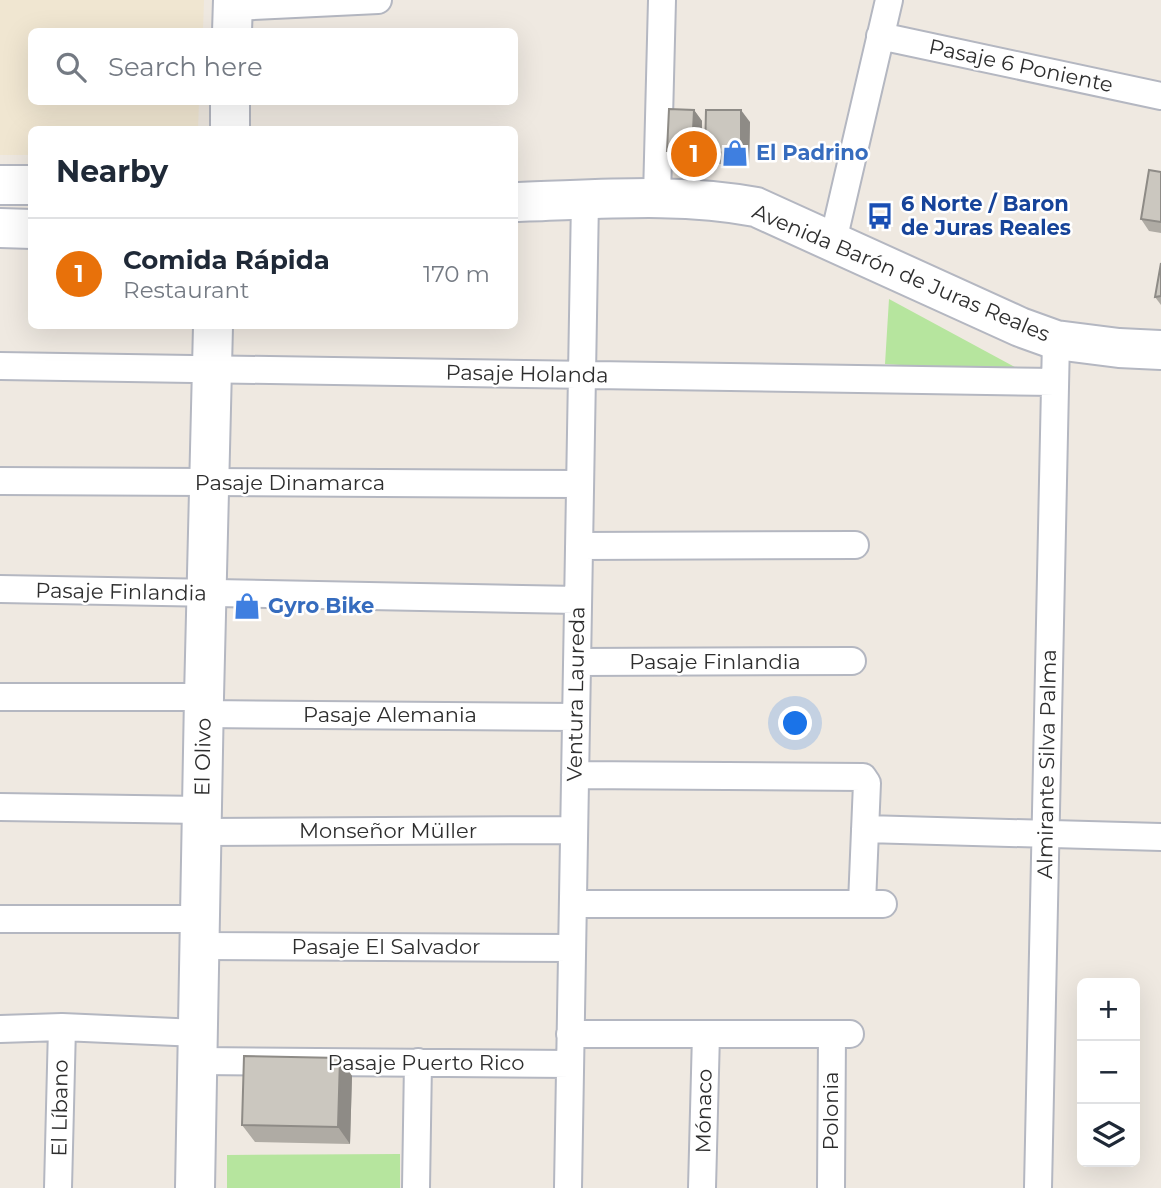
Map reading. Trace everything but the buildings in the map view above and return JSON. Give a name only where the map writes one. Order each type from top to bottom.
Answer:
[{"type":"street","points":[[233,13],[378,0]]},
{"type":"street","points":[[657,197],[662,0]]},
{"type":"street","points":[[832,241],[889,0]]},
{"type":"street","name":"Pasaje 6 Poniente","points":[[880,36],[1161,96]]},
{"type":"street","points":[[230,105],[230,126]]},
{"type":"street","points":[[0,185],[28,186]]},
{"type":"street","name":"Avenida Barón de Juras Reales","points":[[518,202],[657,197],[756,207],[865,258],[1056,340],[1109,348],[1161,350]]},
{"type":"street","name":"Ventura Laureda","points":[[568,1188],[585,200]]},
{"type":"street","points":[[0,228],[28,229]]},
{"type":"street","name":"El Olivo","points":[[195,1188],[213,329]]},
{"type":"street","name":"Almirante Silva Palma","points":[[1038,1188],[1056,340]]},
{"type":"street","name":"Pasaje Holanda","points":[[0,366],[1055,382]]},
{"type":"street","name":"Pasaje Dinamarca","points":[[0,481],[580,484]]},
{"type":"street","points":[[579,546],[855,545]]},
{"type":"street","name":"Pasaje Finlandia","points":[[0,589],[578,600]]},
{"type":"street","name":"Pasaje Finlandia","points":[[577,662],[852,662]]},
{"type":"street","name":"Pasaje Alemania","points":[[0,697],[576,717]]},
{"type":"street","points":[[573,904],[872,904],[865,829],[867,783],[863,777],[575,775]]},
{"type":"street","name":"Monseñor Müller","points":[[0,807],[202,821],[574,830]]},
{"type":"street","points":[[865,829],[1161,837]]},
{"type":"street","name":"Pasaje El Salvador","points":[[0,919],[200,932],[572,948]]},
{"type":"street","name":"Pasaje Puerto Rico","points":[[0,1029],[62,1027],[198,1047],[418,1062],[570,1064]]},
{"type":"street","name":"El Líbano","points":[[58,1188],[62,1027]]},
{"type":"street","points":[[570,1034],[706,1034]]},
{"type":"street","name":"Polonia","points":[[706,1034],[841,1034],[831,1188]]},
{"type":"street","name":"Mónaco","points":[[702,1188],[706,1034]]},
{"type":"street","points":[[416,1188],[418,1062]]},
{"type":"shaded area","points":[[0,0],[204,0],[203,28],[28,28],[28,105],[199,105],[198,126],[28,126],[28,155],[0,155]]},
{"type":"green space","points":[[889,299],[1026,373],[885,364]]},
{"type":"green space","points":[[400,1154],[400,1188],[227,1188],[227,1155]]},
{"type":"place","name":"El Padrino","points":[[735,153]]},
{"type":"place","name":"Comida Rápida","points":[[694,154]]},
{"type":"place","name":"6 Norte / Baron de Juras Reales","points":[[880,216]]},
{"type":"place","name":"Gyro Bike","points":[[247,606]]}]
